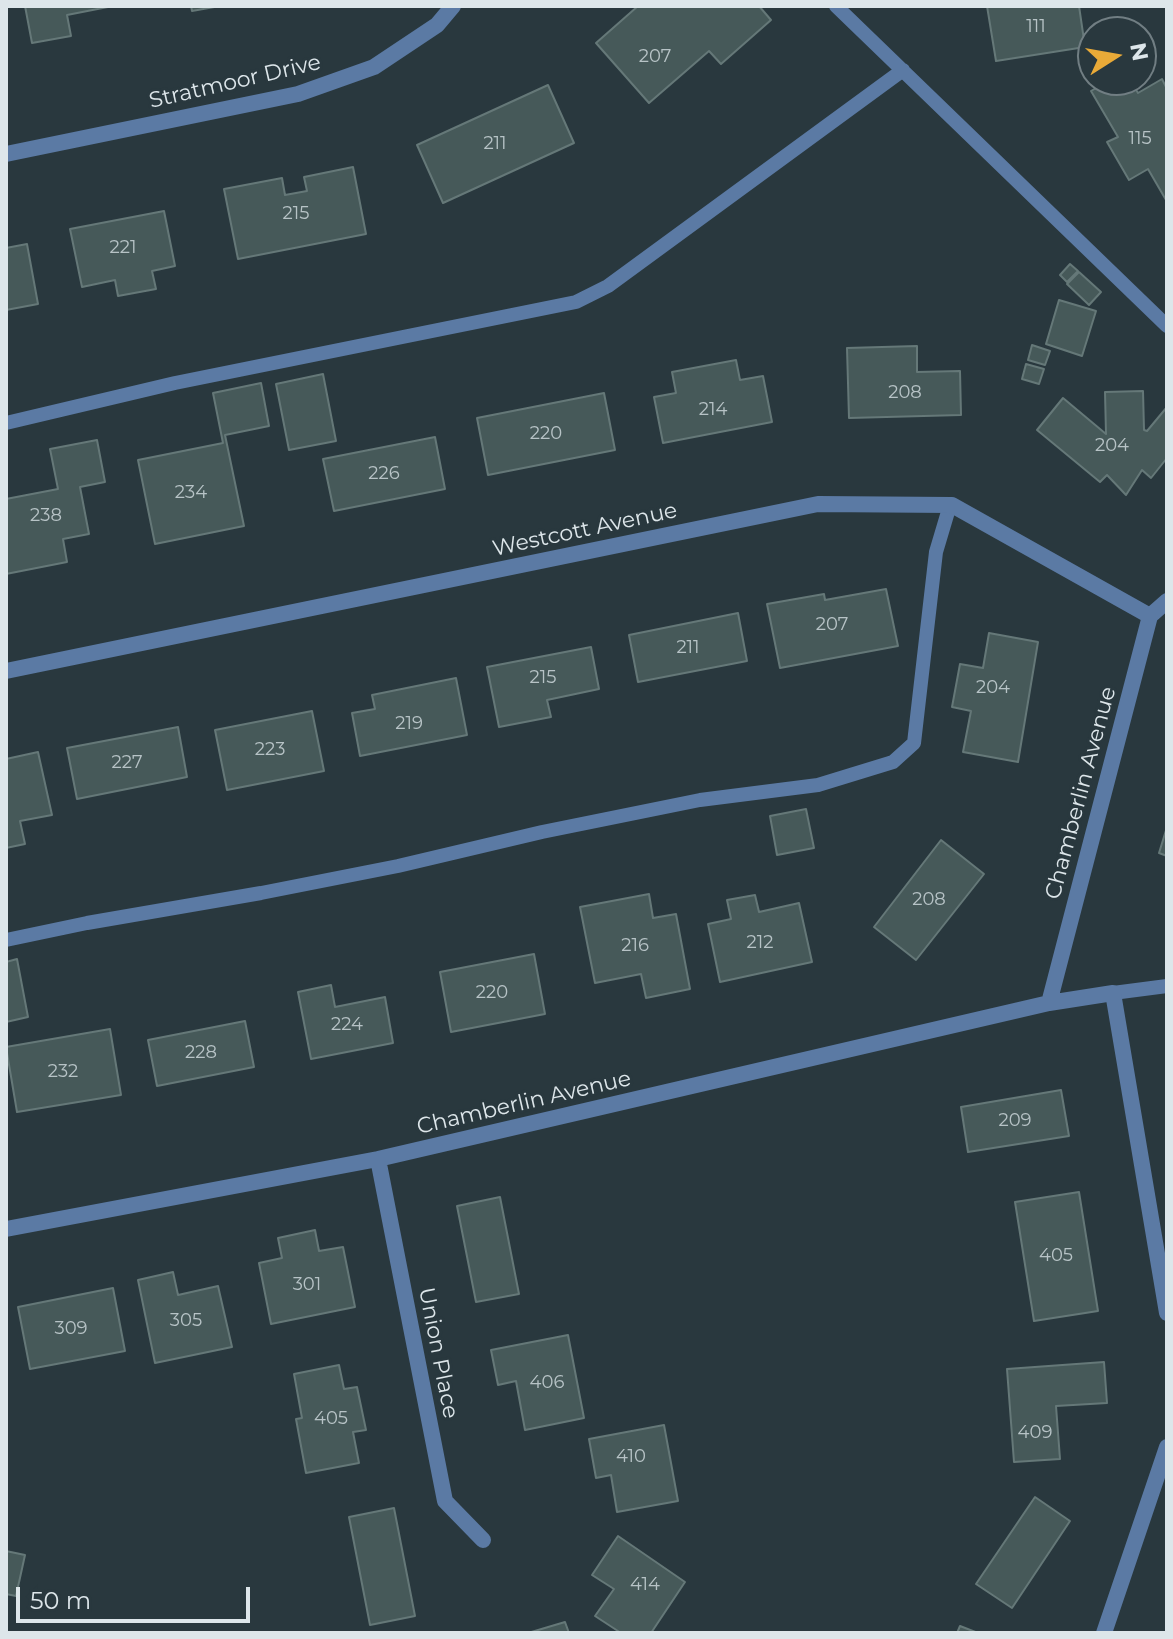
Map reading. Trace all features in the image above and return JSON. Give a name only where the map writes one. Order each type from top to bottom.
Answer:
[{"type":"street","name":"Stratmoor Drive","points":[[6,154],[298,94],[374,67],[437,25],[453,6]]},
{"type":"street","name":"Westcott Avenue","points":[[6,671],[818,504],[950,505],[1150,616]]},
{"type":"street","points":[[1150,616],[1167,601]]},
{"type":"street","name":"Chamberlin Avenue","points":[[1049,1003],[1150,616]]},
{"type":"street","points":[[1113,993],[1167,1313]]},
{"type":"street","name":"Chamberlin Avenue","points":[[6,1229],[378,1159],[1049,1003],[1113,993]]},
{"type":"street","name":"Union Place","points":[[378,1159],[445,1501],[483,1540]]},
{"type":"street","points":[[1104,1633],[1167,1447]]},
{"type":"lane","points":[[836,6],[1167,326]]},
{"type":"lane","points":[[6,423],[175,383],[576,302],[608,286],[903,70]]},
{"type":"lane","points":[[6,940],[398,866],[542,832],[700,800],[818,785],[893,762],[914,743],[936,552],[950,505]]},
{"type":"lane","points":[[1113,993],[1167,986]]},
{"type":"building","points":[[25,6],[113,6],[67,15],[71,36],[32,43]]},
{"type":"building","points":[[191,6],[220,6],[192,11]]},
{"type":"building","points":[[638,6],[759,6],[771,20],[721,64],[709,51],[649,103],[596,43]]},
{"type":"building","points":[[987,6],[1079,6],[1077,48],[996,61]]},
{"type":"building","points":[[1162,79],[1167,89],[1166,200],[1148,169],[1129,180],[1107,142],[1118,137],[1094,96],[1157,96],[1157,82]]},
{"type":"building","points":[[548,85],[574,143],[443,203],[417,145]]},
{"type":"building","points":[[353,167],[366,234],[238,259],[224,189],[282,178],[285,195],[307,191],[304,177]]},
{"type":"building","points":[[164,211],[175,266],[152,271],[156,289],[118,296],[115,280],[82,287],[70,229]]},
{"type":"building","points":[[27,244],[38,304],[6,310],[6,248]]},
{"type":"building","points":[[1070,264],[1078,271],[1067,282],[1060,275]]},
{"type":"building","points":[[1079,272],[1101,292],[1089,305],[1067,284]]},
{"type":"building","points":[[1059,300],[1096,311],[1082,356],[1046,344]]},
{"type":"building","points":[[1032,345],[1050,351],[1045,365],[1028,360]]},
{"type":"building","points":[[917,346],[917,372],[960,371],[961,415],[849,418],[847,348]]},
{"type":"building","points":[[736,360],[740,380],[763,376],[772,422],[663,443],[654,397],[676,393],[672,372]]},
{"type":"building","points":[[1026,364],[1044,369],[1039,384],[1022,379]]},
{"type":"building","points":[[323,374],[336,441],[289,450],[276,384]]},
{"type":"building","points":[[261,383],[269,426],[225,435],[244,526],[155,544],[138,460],[223,443],[213,393]]},
{"type":"building","points":[[1143,391],[1144,430],[1147,431],[1167,407],[1167,458],[1151,478],[1142,470],[1126,495],[1107,475],[1100,482],[1037,430],[1063,398],[1106,434],[1105,392]]},
{"type":"building","points":[[604,393],[615,450],[488,475],[477,418]]},
{"type":"building","points":[[435,437],[445,489],[334,511],[323,459]]},
{"type":"building","points":[[97,440],[105,482],[80,487],[89,534],[63,539],[67,562],[6,574],[6,499],[58,489],[50,449]]},
{"type":"building","points":[[886,589],[898,646],[780,668],[767,604],[824,594],[825,600]]},
{"type":"building","points":[[738,613],[747,661],[638,682],[629,635]]},
{"type":"building","points":[[989,633],[1038,642],[1018,762],[963,752],[971,711],[952,707],[960,664],[983,668]]},
{"type":"building","points":[[591,647],[599,689],[547,700],[551,717],[499,727],[487,667]]},
{"type":"building","points":[[456,678],[467,735],[360,756],[352,713],[375,709],[372,695]]},
{"type":"building","points":[[312,711],[324,771],[227,790],[215,730]]},
{"type":"building","points":[[178,727],[187,777],[77,799],[67,748]]},
{"type":"building","points":[[38,752],[52,815],[20,821],[25,844],[6,848],[6,759]]},
{"type":"building","points":[[806,809],[814,848],[777,855],[770,816]]},
{"type":"building","points":[[1167,827],[1167,856],[1159,853]]},
{"type":"building","points":[[941,840],[984,874],[916,960],[874,927]]},
{"type":"building","points":[[649,894],[653,918],[676,914],[690,989],[646,998],[641,974],[595,983],[580,907]]},
{"type":"building","points":[[755,895],[759,912],[799,903],[812,962],[720,982],[708,924],[731,919],[727,900]]},
{"type":"building","points":[[534,954],[545,1014],[451,1032],[440,972]]},
{"type":"building","points":[[17,959],[28,1017],[6,1022],[6,962]]},
{"type":"building","points":[[331,985],[335,1007],[385,997],[393,1043],[311,1059],[298,992]]},
{"type":"building","points":[[245,1021],[254,1067],[157,1086],[148,1040]]},
{"type":"building","points":[[110,1029],[121,1095],[17,1112],[6,1047]]},
{"type":"building","points":[[1061,1090],[1069,1136],[968,1152],[961,1107]]},
{"type":"building","points":[[1079,1192],[1098,1311],[1034,1321],[1015,1202]]},
{"type":"building","points":[[500,1197],[519,1294],[476,1302],[457,1206]]},
{"type":"building","points":[[315,1230],[319,1251],[343,1247],[355,1307],[271,1324],[259,1263],[282,1258],[278,1238]]},
{"type":"building","points":[[173,1272],[178,1295],[218,1286],[232,1347],[155,1363],[138,1280]]},
{"type":"building","points":[[113,1288],[125,1351],[30,1369],[18,1307]]},
{"type":"building","points":[[568,1335],[584,1418],[525,1430],[516,1381],[498,1385],[491,1350]]},
{"type":"building","points":[[1104,1362],[1107,1403],[1056,1406],[1060,1459],[1014,1462],[1007,1369]]},
{"type":"building","points":[[339,1365],[344,1389],[357,1387],[366,1430],[353,1432],[359,1463],[306,1473],[296,1419],[302,1418],[294,1374]]},
{"type":"building","points":[[664,1425],[678,1501],[617,1512],[611,1475],[596,1478],[589,1439]]},
{"type":"building","points":[[1035,1497],[1070,1521],[1012,1608],[976,1584]]},
{"type":"building","points":[[394,1508],[415,1616],[370,1625],[349,1517]]},
{"type":"building","points":[[618,1536],[685,1582],[651,1633],[621,1633],[595,1616],[614,1589],[592,1575]]},
{"type":"building","points":[[6,1551],[25,1555],[16,1596],[6,1594]]},
{"type":"building","points":[[565,1622],[569,1633],[528,1633]]},
{"type":"building","points":[[960,1626],[978,1633],[957,1633]]}]
